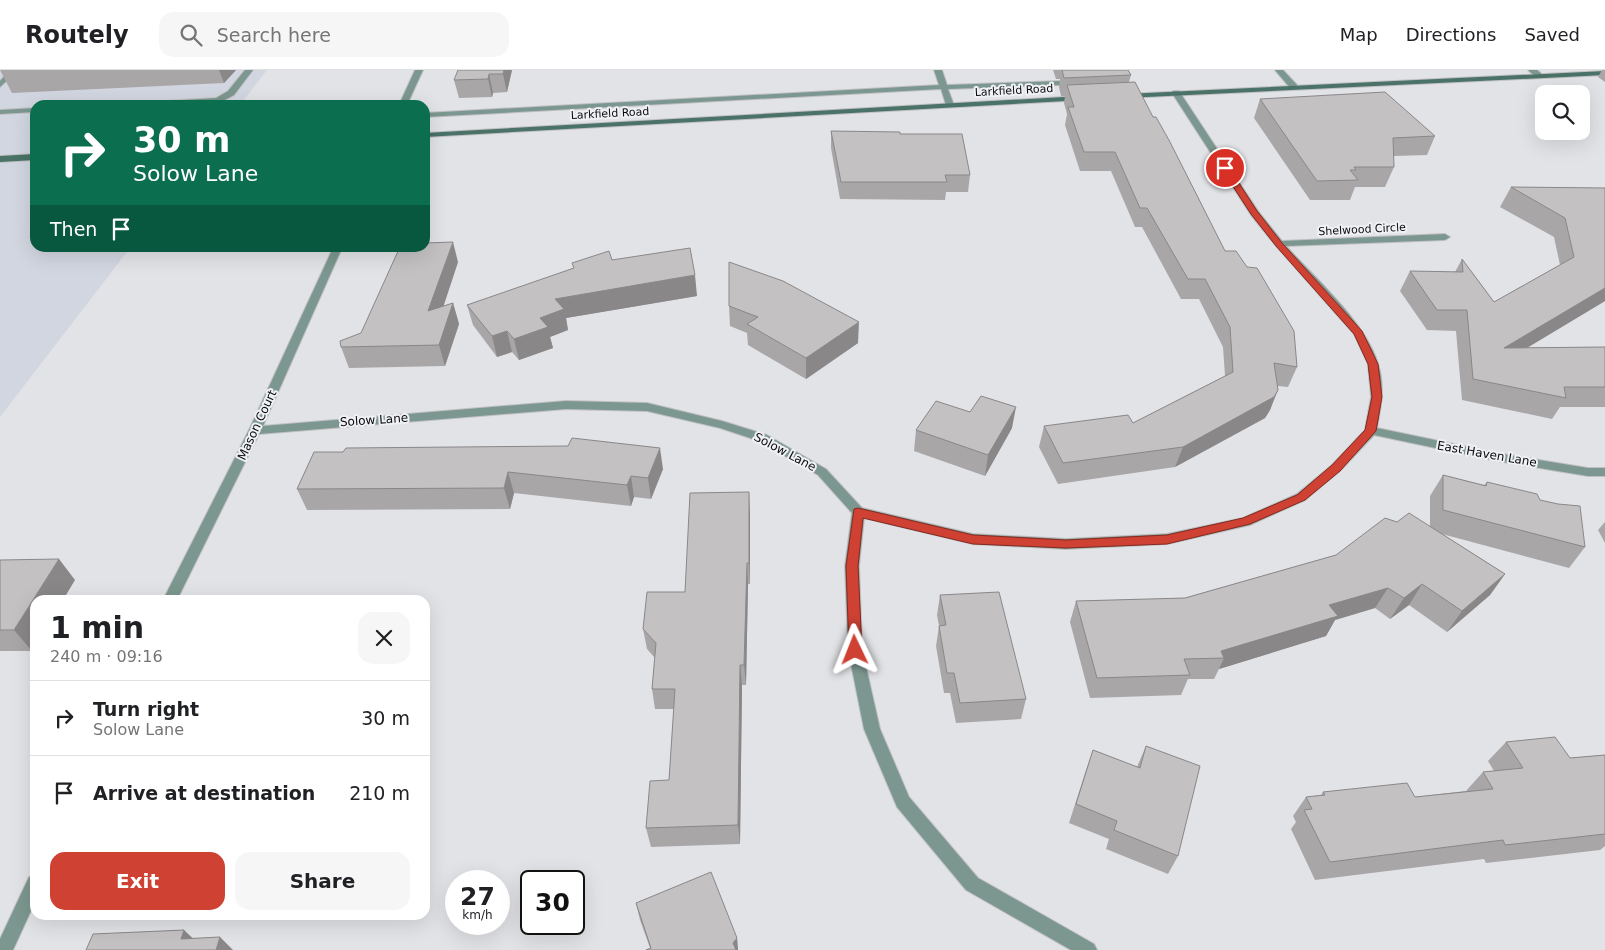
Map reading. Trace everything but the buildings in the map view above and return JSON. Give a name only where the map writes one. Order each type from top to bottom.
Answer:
[{"type":"main road","points":[[1117,96],[1605,73]]},
{"type":"main road","name":"Larkfield Road","points":[[430,135],[1088,98]]},
{"type":"main road","points":[[0,158],[30,156]]},
{"type":"street","points":[[0,85],[14,70]]},
{"type":"street","points":[[220,100],[231,93],[249,70]]},
{"type":"street","points":[[405,100],[418,70]]},
{"type":"street","points":[[938,70],[950,105]]},
{"type":"street","points":[[1278,70],[1294,87]]},
{"type":"street","points":[[1532,70],[1540,76]]},
{"type":"street","name":"Larkfield Road","points":[[430,115],[944,87],[1062,83]]},
{"type":"street","points":[[1088,950],[972,884],[903,802],[872,729],[855,650],[852,566],[858,512],[973,539],[1066,544],[1167,540],[1246,522],[1301,497],[1336,468],[1370,431],[1377,397],[1373,364],[1359,333],[1279,244],[1254,213],[1176,93]]},
{"type":"street","points":[[0,112],[30,110]]},
{"type":"street","name":"Shelwood Circle","points":[[1279,244],[1371,238],[1445,237]]},
{"type":"street","name":"Mason Court","points":[[172,595],[255,430],[335,252]]},
{"type":"street","name":"Solow Lane","points":[[255,430],[566,405],[647,407],[722,425],[763,438],[822,472],[858,512]]},
{"type":"street","name":"East Haven Lane","points":[[1370,431],[1497,457],[1588,472],[1605,472]]},
{"type":"street","points":[[4,950],[30,894]]},
{"type":"shaded area","points":[[0,70],[267,70],[244,100],[30,100],[30,252],[127,252],[0,417]]},
{"type":"route","points":[[855,650],[852,566],[858,512],[973,539],[1066,544],[1167,540],[1246,522],[1301,497],[1336,468],[1370,431],[1377,397],[1373,364],[1359,333],[1279,244],[1254,213],[1225,168]]}]
